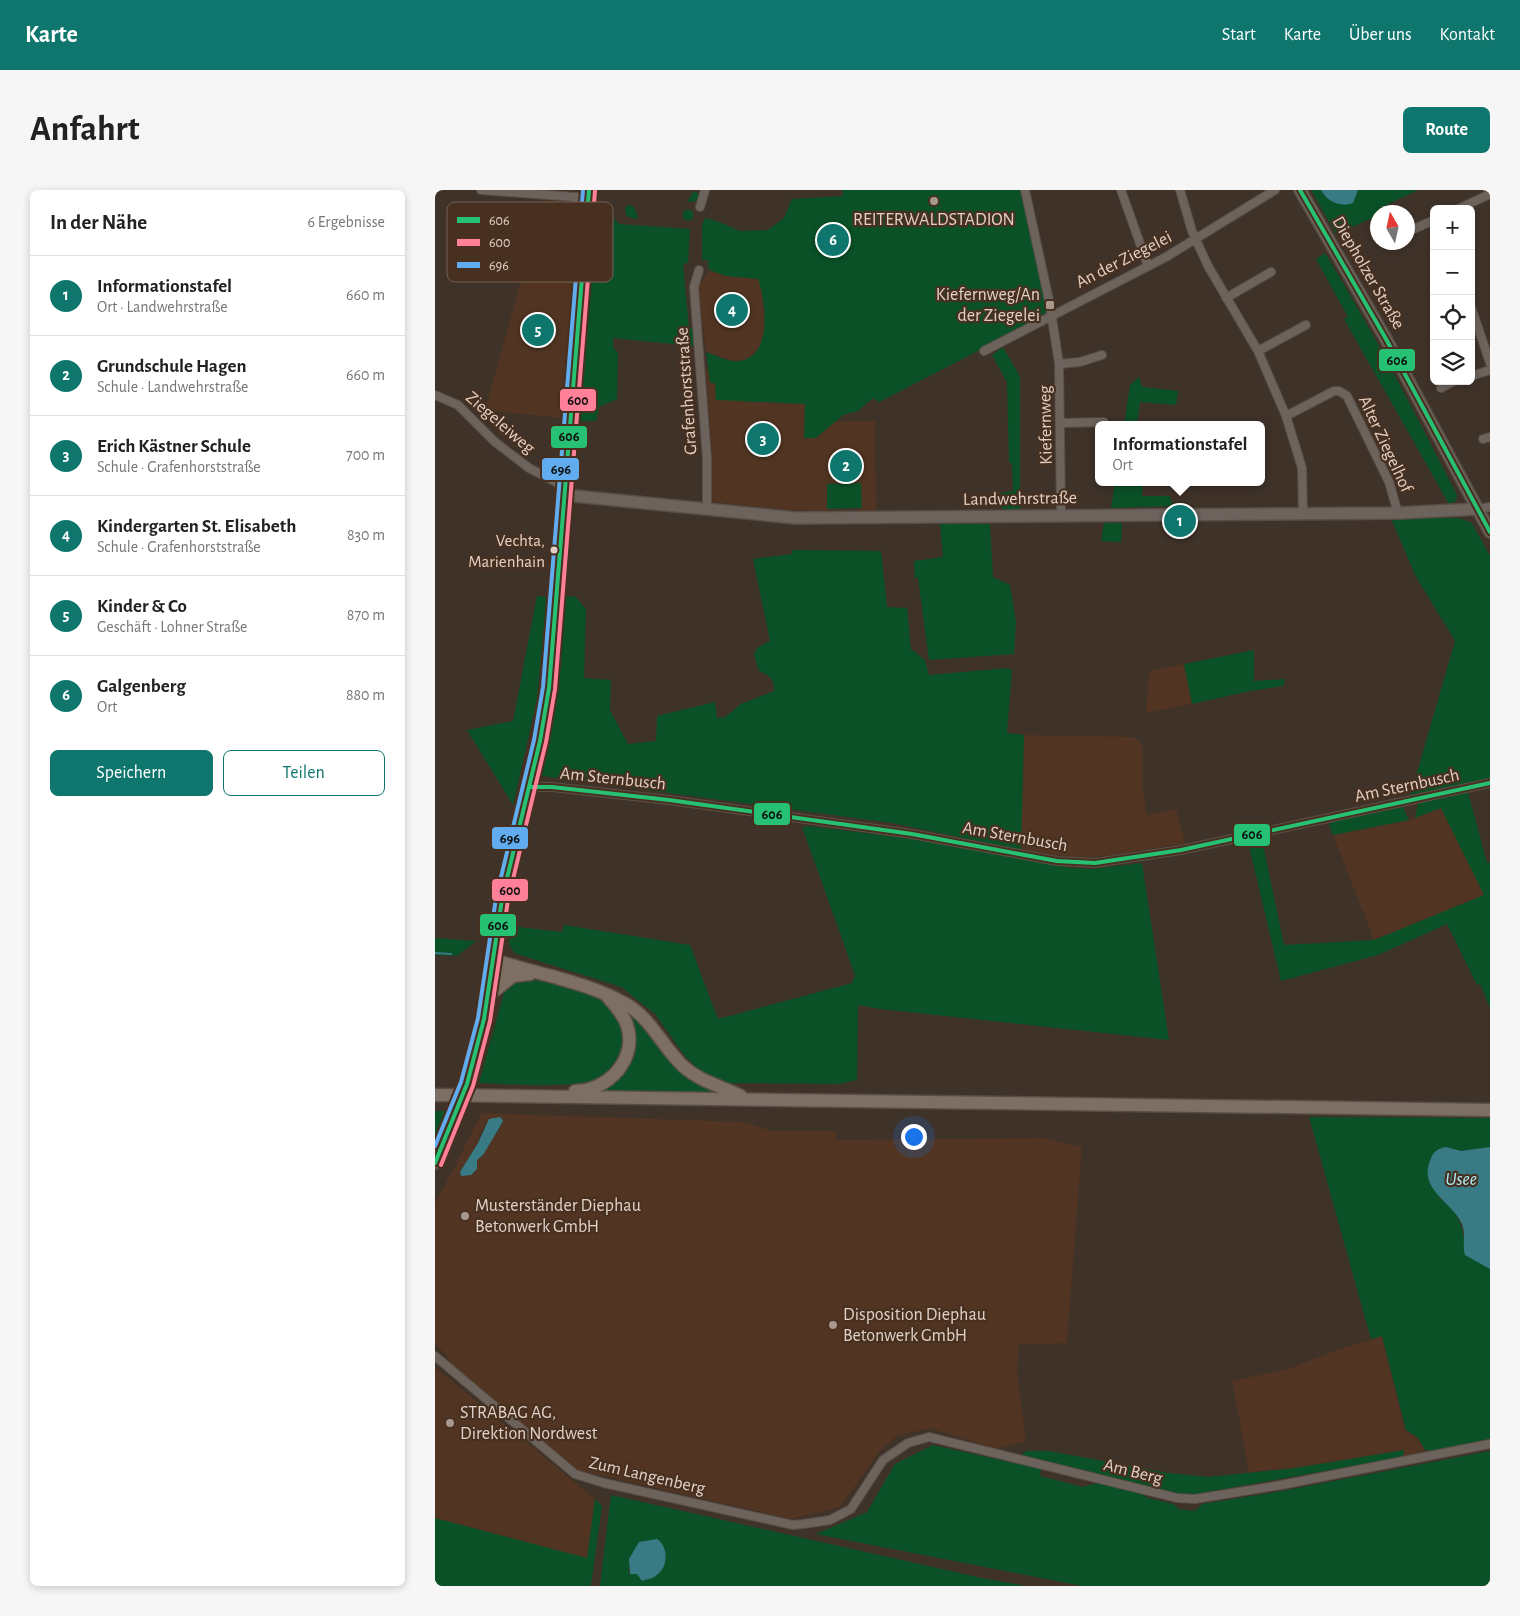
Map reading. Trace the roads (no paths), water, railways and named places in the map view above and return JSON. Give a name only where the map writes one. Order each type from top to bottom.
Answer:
[{"type":"main road","name":"Diepholzer Straße","points":[[1300,190],[1386,339],[1490,532]]},
{"type":"main road","points":[[435,1163],[473,1064],[489,995],[502,899],[514,842],[530,787],[549,688],[582,282]]},
{"type":"main road","name":"Landwehrstraße","points":[[564,495],[796,518],[1398,513],[1477,509]]},
{"type":"main road","points":[[493,966],[536,973],[575,983],[625,1003],[638,1012],[675,1057],[692,1073],[713,1085],[748,1099]]},
{"type":"main road","points":[[493,966],[513,976]]},
{"type":"main road","points":[[489,995],[513,976],[536,973]]},
{"type":"main road","points":[[536,1096],[551,1091],[581,1091],[593,1088],[611,1078],[621,1067],[628,1050],[627,1027],[620,1012],[606,995]]},
{"type":"main road","points":[[435,1095],[1490,1110]]},
{"type":"street","points":[[481,190],[589,194]]},
{"type":"street","points":[[700,207],[705,190]]},
{"type":"street","name":"Kiefernweg","points":[[1025,190],[1051,315],[1059,364],[1061,516]]},
{"type":"street","points":[[1121,190],[1148,266]]},
{"type":"street","points":[[1180,190],[1196,240],[1208,266],[1258,351],[1286,416],[1302,468],[1303,514]]},
{"type":"street","name":"An der Ziegelei","points":[[984,351],[1196,240],[1275,190]]},
{"type":"street","points":[[1467,205],[1490,194]]},
{"type":"street","points":[[1415,228],[1430,222]]},
{"type":"street","name":"Grafenhorststraße","points":[[699,270],[694,287],[707,459],[707,510]]},
{"type":"street","points":[[1226,298],[1271,272]]},
{"type":"street","points":[[1475,319],[1490,363]]},
{"type":"street","points":[[1258,351],[1306,324]]},
{"type":"street","name":"Kiefernweg","points":[[1059,364],[1080,362],[1102,356]]},
{"type":"street","points":[[1475,375],[1490,370]]},
{"type":"street","points":[[1441,388],[1447,385]]},
{"type":"street","name":"Alter Ziegelhof","points":[[1286,416],[1330,393],[1339,391],[1343,393],[1374,448],[1395,498],[1398,513]]},
{"type":"street","name":"Ziegeleiweg","points":[[435,395],[458,405],[511,456],[558,483],[564,495]]},
{"type":"street","points":[[1061,423],[1095,422]]},
{"type":"street","points":[[1477,509],[1490,507]]},
{"type":"street","name":"Am Sternbusch","points":[[530,787],[552,787],[669,800],[912,834],[1057,861],[1095,863],[1181,850],[1490,783]]},
{"type":"street","name":"Zum Langenberg","points":[[435,1356],[575,1474],[604,1483],[793,1525],[803,1524]]},
{"type":"street","name":"Am Berg","points":[[803,1524],[830,1520],[851,1509],[883,1460],[908,1443],[929,1437],[1177,1498],[1195,1499],[1281,1485],[1490,1444]]},
{"type":"water","points":[[1321,190],[1358,190],[1353,203],[1343,205],[1330,200]]},
{"type":"water","points":[[500,1117],[503,1120],[502,1123],[483,1155],[477,1160],[477,1169],[471,1175],[461,1176],[460,1172],[478,1143],[489,1119]]},
{"type":"water","name":"Usee","points":[[1446,1147],[1461,1151],[1490,1147],[1490,1269],[1465,1255],[1462,1224],[1458,1216],[1432,1188],[1429,1180],[1428,1171],[1432,1155],[1435,1151]]},
{"type":"water","points":[[657,1539],[664,1547],[665,1562],[661,1571],[655,1576],[642,1581],[637,1574],[630,1574],[629,1559],[639,1542]]},
{"type":"waterway","points":[[435,953],[451,954]]},
{"type":"place","name":"REITERWALDSTADION","points":[[934,201]]},
{"type":"place","name":"Galgenberg","points":[[833,240]]},
{"type":"place","name":"Kiefernweg/An der Ziegelei","points":[[1050,305]]},
{"type":"place","name":"Kindergarten St. Elisabeth","points":[[732,310]]},
{"type":"place","name":"Kinder & Co","points":[[538,330]]},
{"type":"place","name":"Erich Kästner Schule","points":[[763,439]]},
{"type":"place","name":"Grundschule Hagen","points":[[846,466]]},
{"type":"place","name":"Informationstafel","points":[[1180,521]]},
{"type":"place","name":"Vechta, Marienhain","points":[[554,550]]},
{"type":"place","name":"Musterständer Diephau Betonwerk GmbH","points":[[465,1216]]},
{"type":"place","name":"Disposition Diephau Betonwerk GmbH","points":[[833,1325]]},
{"type":"place","name":"STRABAG AG, Direktion Nordwest","points":[[450,1423]]}]
